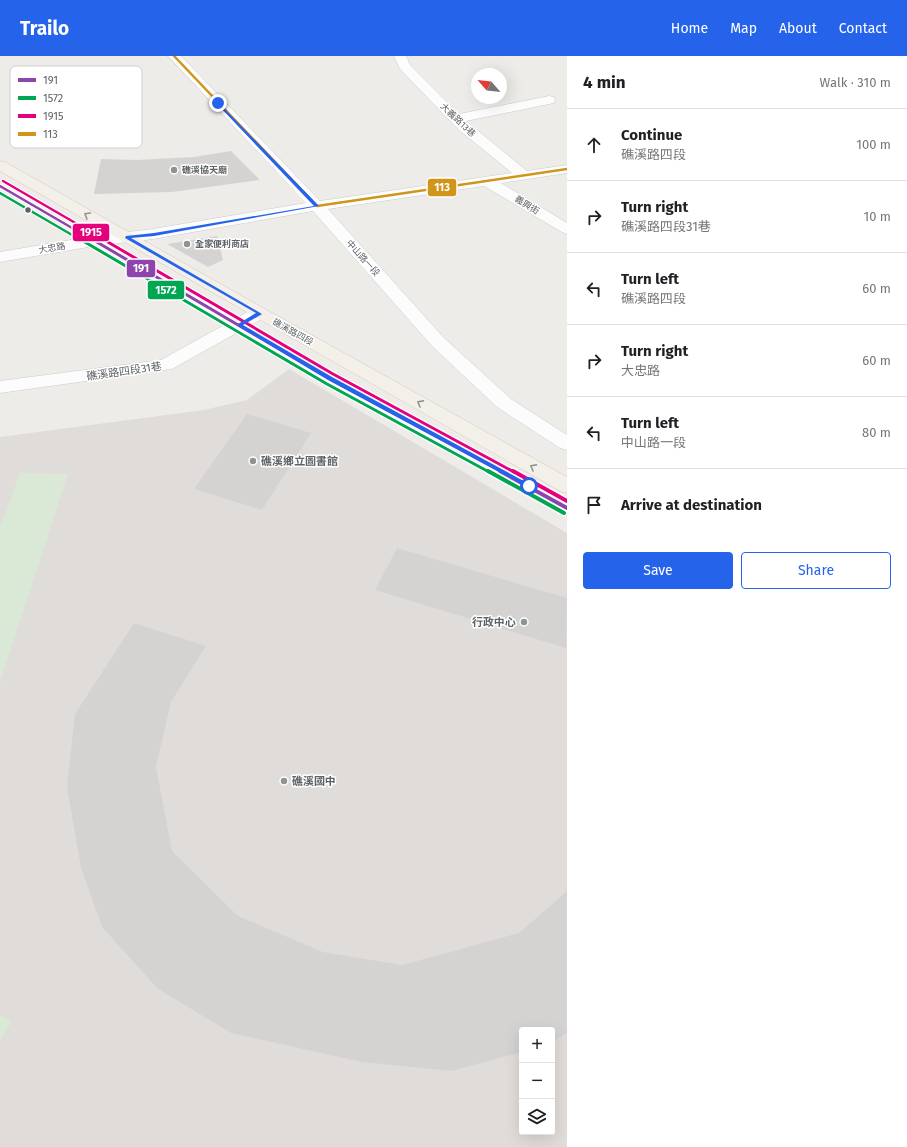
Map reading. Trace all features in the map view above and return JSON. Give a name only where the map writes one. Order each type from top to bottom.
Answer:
[{"type":"main road","name":"礁溪路四段","points":[[0,165],[259,314],[567,486]]},
{"type":"main road","name":"礁溪路四段","points":[[0,186],[330,378],[567,508]]},
{"type":"street","name":"中山路一段","points":[[174,56],[317,206],[438,342],[504,403],[567,444]]},
{"type":"street","name":"大義路13巷","points":[[400,56],[404,66],[456,119],[525,176]]},
{"type":"street","points":[[456,119],[549,100]]},
{"type":"street","name":"大忠路","points":[[0,257],[94,241],[154,234],[317,206],[567,169]]},
{"type":"street","name":"義興街","points":[[487,181],[567,229]]},
{"type":"street","name":"礁溪路四段31巷","points":[[0,387],[166,365],[259,314]]},
{"type":"shaded area","name":"礁溪國中","points":[[289,369],[567,533],[567,1147],[0,1147],[0,437],[204,410],[247,400]]},
{"type":"green space","points":[[20,473],[68,474],[0,682],[0,528]]},
{"type":"green space","points":[[0,1016],[12,1021],[0,1041]]},
{"type":"building","name":"礁溪協天廟","points":[[231,151],[260,180],[172,192],[94,194],[101,159],[137,160],[194,157]]},
{"type":"building","points":[[217,236],[223,260],[208,267],[167,244]]},
{"type":"building","name":"礁溪鄉立圖書館","points":[[247,414],[311,433],[262,510],[194,489]]},
{"type":"building","name":"行政中心","points":[[397,548],[567,598],[566,648],[375,590]]},
{"type":"building","points":[[134,623],[206,646],[171,702],[156,767],[172,851],[238,916],[323,952],[402,965],[519,933],[567,891],[567,1033],[555,1040],[555,1027],[519,1027],[519,1053],[452,1071],[362,1062],[231,1033],[158,989],[102,927],[81,868],[67,787],[75,714]]},
{"type":"railway","points":[[525,56],[567,69]]},
{"type":"transit line","name":"113","points":[[174,56],[317,206]]},
{"type":"transit line","name":"113","points":[[317,206],[567,169]]},
{"type":"transit line","name":"1915","points":[[3,181],[333,374],[567,501]]},
{"type":"transit line","name":"191","points":[[0,186],[330,379],[567,508]]},
{"type":"transit line","name":"1572","points":[[0,193],[327,384],[564,513]]},
{"type":"place","name":"礁溪協天廟","points":[[174,170]]},
{"type":"place","name":"全家便利商店","points":[[187,244]]},
{"type":"place","name":"礁溪鄉立圖書館","points":[[253,461]]},
{"type":"place","name":"行政中心","points":[[524,622]]},
{"type":"place","name":"礁溪國中","points":[[284,781]]},
{"type":"route","points":[[218,103],[317,206],[154,234],[126,237],[259,314],[239,325],[330,378],[529,486]]}]
